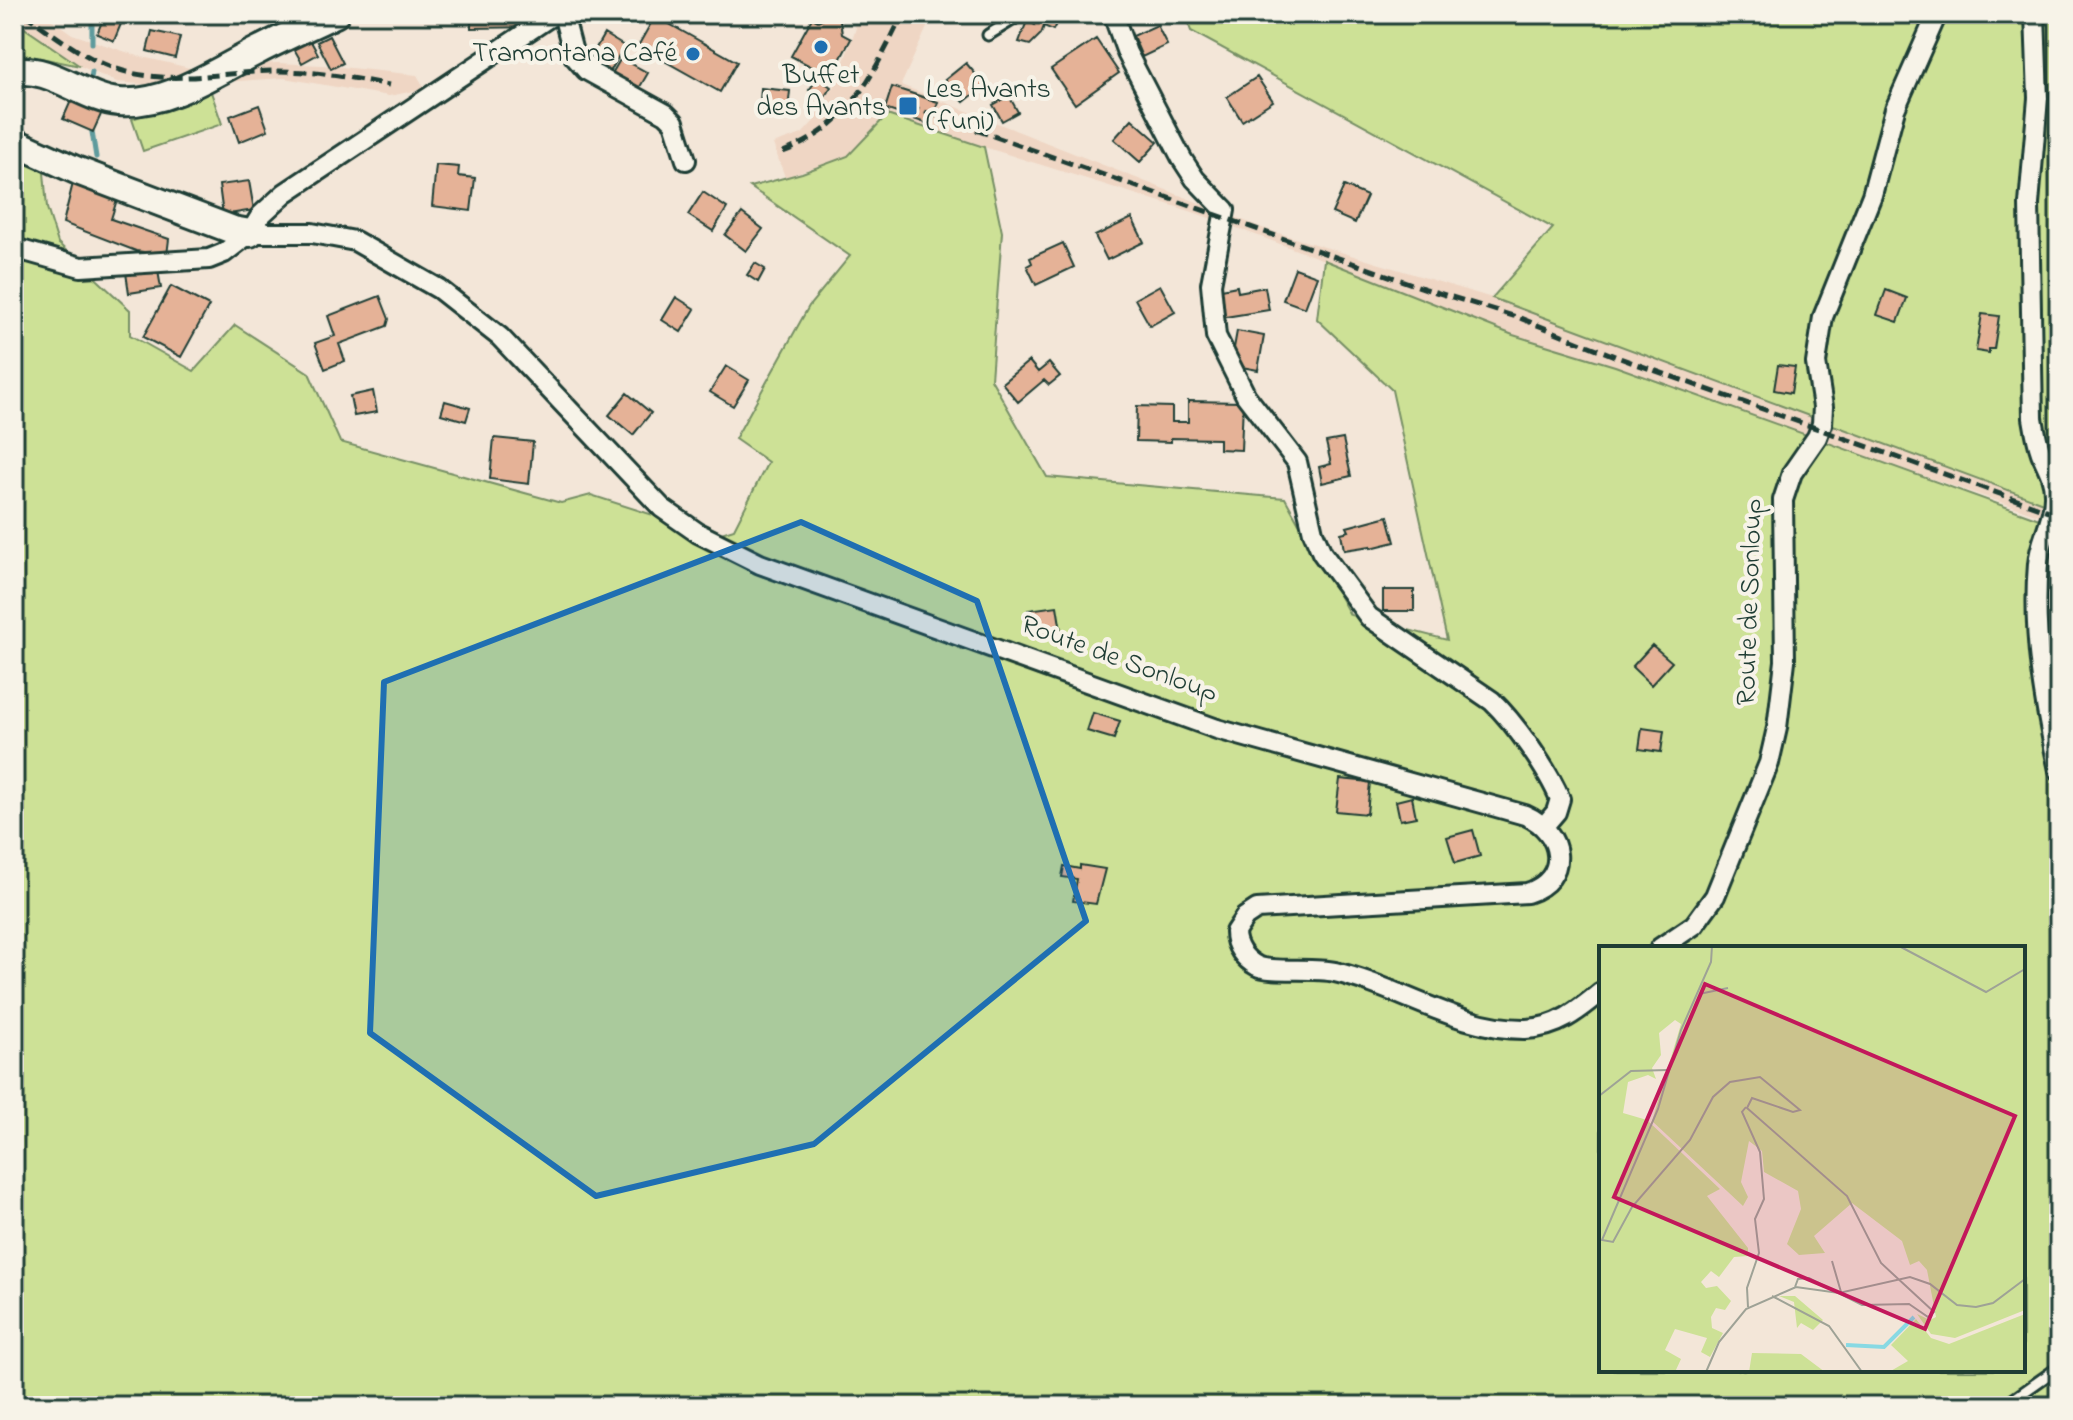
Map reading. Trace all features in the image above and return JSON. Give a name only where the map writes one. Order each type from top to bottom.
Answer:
[{"type":"street","points":[[14,72],[40,73],[93,97],[110,101],[149,100],[188,86],[335,14]]},
{"type":"street","points":[[14,248],[81,267],[160,261],[191,262],[217,257],[250,233],[261,215],[285,193],[554,14]]},
{"type":"street","points":[[563,14],[577,62],[666,114],[674,122],[686,160]]},
{"type":"street","points":[[1113,14],[1127,53],[1182,159],[1204,189],[1224,207],[1224,224],[1211,284],[1216,336],[1246,396],[1297,462],[1309,519],[1322,553],[1369,617],[1492,701],[1503,712],[1554,784],[1560,799],[1556,812],[1544,826],[1555,841],[1557,861],[1551,877],[1533,891],[1505,896],[1265,908],[1241,921],[1235,932],[1236,943],[1249,960],[1261,968],[1309,968],[1339,973],[1472,1022],[1501,1027],[1527,1029],[1556,1024],[1599,994]]},
{"type":"street","name":"Route de Sonloup","points":[[1663,946],[1694,925],[1715,896],[1769,763],[1780,710],[1786,652],[1783,500],[1792,473],[1817,437],[1822,424],[1823,407],[1816,363],[1823,317],[1832,288],[1872,195],[1895,109],[1937,14]]},
{"type":"street","points":[[2035,14],[2038,98],[2029,204],[2033,418],[2038,445],[2052,475],[2054,490],[2052,517],[2038,559],[2037,600],[2043,695],[2059,770]]},
{"type":"street","name":"Route de Sonloup","points":[[14,142],[78,171],[233,230],[312,233],[355,241],[428,282],[461,304],[500,337],[662,508],[698,533],[760,564],[1217,729],[1525,815],[1544,826]]},
{"type":"lane","points":[[988,35],[1022,14]]},
{"type":"lane","points":[[2004,1406],[2059,1367]]},
{"type":"highlighted area","points":[[801,522],[977,601],[1086,921],[814,1144],[596,1196],[370,1033],[384,682]]},
{"type":"shaded area","points":[[14,14],[44,14],[72,34],[138,56],[190,68],[277,63],[322,65],[417,75],[425,89],[389,96],[284,78],[161,86],[117,82],[80,66],[14,22]]},
{"type":"shaded area","points":[[849,14],[933,14],[901,85],[1265,229],[1492,298],[2059,509],[2059,522],[1615,366],[1513,335],[1193,212],[887,115],[848,156],[785,177],[773,144],[802,134],[815,120],[820,104],[835,86],[856,28]]},
{"type":"green space","points":[[1185,14],[2059,14],[2059,509],[1492,298],[1553,228],[1191,31]]},
{"type":"green space","points":[[14,22],[80,66],[26,55],[14,57]]},
{"type":"green space","points":[[211,92],[222,124],[143,151],[132,119]]},
{"type":"green space","points":[[887,115],[984,147],[1002,232],[991,379],[1047,477],[1285,498],[1350,615],[1447,640],[1392,390],[1317,319],[1324,260],[1513,335],[1615,366],[2042,520],[2036,693],[2059,801],[2059,1406],[14,1406],[14,154],[44,172],[47,208],[58,243],[130,310],[130,335],[194,371],[235,325],[309,373],[340,442],[561,503],[591,495],[715,535],[734,529],[768,462],[735,439],[809,306],[850,256],[750,187],[848,156]]},
{"type":"building","points":[[105,14],[125,14],[114,41],[97,34]]},
{"type":"building","points":[[471,14],[526,14],[527,27],[471,28]]},
{"type":"building","points":[[1049,14],[1077,14],[1073,22],[1065,19],[1063,24],[1057,22],[1053,30],[1044,26],[1030,45],[1019,42],[1027,21],[1035,25],[1039,16],[1046,19]]},
{"type":"building","name":"Buffet des Avants","points":[[830,15],[840,20],[842,34],[851,39],[831,77],[791,56],[812,18],[818,21]]},
{"type":"building","points":[[655,16],[737,62],[720,92],[638,46]]},
{"type":"building","points":[[1157,25],[1167,45],[1142,57],[1133,36]]},
{"type":"building","points":[[152,31],[180,37],[175,58],[147,51]]},
{"type":"building","points":[[604,34],[624,46],[609,74],[588,62]]},
{"type":"building","points":[[329,36],[343,63],[331,69],[317,42]]},
{"type":"building","points":[[309,38],[318,54],[302,63],[293,47]]},
{"type":"building","points":[[1096,39],[1119,73],[1075,104],[1051,69]]},
{"type":"building","points":[[621,58],[648,73],[637,92],[610,77]]},
{"type":"building","points":[[966,63],[985,85],[964,102],[945,80]]},
{"type":"building","points":[[1257,77],[1273,101],[1242,121],[1227,97]]},
{"type":"building","points":[[818,78],[831,87],[823,99],[809,90]]},
{"type":"building","points":[[892,87],[938,102],[931,125],[885,109]]},
{"type":"building","points":[[761,88],[790,91],[787,119],[759,116]]},
{"type":"building","points":[[73,96],[103,110],[93,132],[63,119]]},
{"type":"building","points":[[1009,96],[1018,112],[1002,121],[993,105]]},
{"type":"building","points":[[259,105],[268,130],[239,142],[230,116]]},
{"type":"building","points":[[1132,119],[1158,142],[1140,162],[1114,139]]},
{"type":"building","points":[[436,165],[459,167],[458,176],[475,178],[471,211],[432,206]]},
{"type":"building","points":[[74,179],[119,193],[111,219],[169,239],[167,255],[136,251],[63,223]]},
{"type":"building","points":[[249,181],[254,210],[223,215],[219,185]]},
{"type":"building","points":[[1344,186],[1367,196],[1355,223],[1332,213]]},
{"type":"building","points":[[703,192],[727,208],[713,231],[688,215]]},
{"type":"building","points":[[742,213],[763,229],[746,251],[725,235]]},
{"type":"building","points":[[1132,218],[1144,242],[1107,260],[1095,236]]},
{"type":"building","points":[[1063,243],[1074,267],[1036,285],[1027,266],[1032,263],[1030,258]]},
{"type":"building","points":[[755,263],[765,269],[758,282],[747,275]]},
{"type":"building","points":[[157,265],[161,288],[129,293],[126,273]]},
{"type":"building","points":[[1295,268],[1317,276],[1305,308],[1283,300]]},
{"type":"building","points":[[1160,285],[1175,312],[1150,326],[1135,299]]},
{"type":"building","points":[[171,286],[209,306],[181,357],[143,337]]},
{"type":"building","points":[[1237,286],[1238,292],[1265,287],[1269,310],[1219,318],[1216,290]]},
{"type":"building","points":[[1886,290],[1907,298],[1898,322],[1877,315]]},
{"type":"building","points":[[380,296],[389,319],[387,326],[339,344],[345,361],[325,369],[315,343],[335,336],[328,316]]},
{"type":"building","points":[[676,297],[695,309],[681,332],[662,320]]},
{"type":"building","points":[[1982,314],[1999,316],[1994,349],[1989,349],[1989,353],[1976,351]]},
{"type":"building","points":[[1237,331],[1264,336],[1258,370],[1231,365]]},
{"type":"building","points":[[1029,361],[1038,372],[1049,363],[1060,376],[1049,385],[1044,380],[1018,402],[1002,383]]},
{"type":"building","points":[[1778,365],[1795,367],[1791,393],[1774,390]]},
{"type":"building","points":[[726,366],[749,380],[733,406],[710,392]]},
{"type":"building","points":[[373,391],[377,412],[354,416],[350,396]]},
{"type":"building","points":[[627,393],[651,413],[633,435],[609,415]]},
{"type":"building","points":[[445,401],[470,408],[466,421],[441,414]]},
{"type":"building","points":[[1188,401],[1243,402],[1241,450],[1219,449],[1219,439],[1136,441],[1137,406],[1172,407],[1172,422],[1188,422]]},
{"type":"building","points":[[494,438],[533,442],[529,484],[490,479]]},
{"type":"building","points":[[1343,439],[1351,476],[1322,483],[1319,467],[1331,464],[1326,442]]},
{"type":"building","points":[[1388,516],[1395,542],[1344,550],[1341,533],[1349,531],[1347,527]]},
{"type":"building","points":[[1383,590],[1414,590],[1414,611],[1383,611]]},
{"type":"building","points":[[1057,606],[1061,631],[1032,636],[1028,610]]},
{"type":"building","points":[[1652,645],[1672,662],[1651,685],[1632,667]]},
{"type":"building","points":[[1093,713],[1120,721],[1114,739],[1087,731]]},
{"type":"building","points":[[1642,728],[1664,731],[1661,752],[1639,749]]},
{"type":"building","points":[[1340,779],[1370,782],[1367,814],[1336,811]]},
{"type":"building","points":[[1412,797],[1416,817],[1400,820],[1396,801]]},
{"type":"building","points":[[1473,830],[1480,856],[1455,863],[1447,837]]},
{"type":"building","points":[[1080,865],[1105,869],[1096,904],[1073,901],[1077,879],[1062,877],[1064,866],[1080,869]]},
{"type":"waterway","points":[[92,14],[92,43]]},
{"type":"waterway","points":[[90,84],[92,72]]},
{"type":"waterway","points":[[92,132],[96,157]]},
{"type":"railway","points":[[24,14],[94,60],[140,75],[179,77],[293,71],[389,85]]},
{"type":"railway","points":[[783,152],[806,141],[843,113],[869,78],[903,14]]},
{"type":"railway","points":[[908,106],[1426,289],[1520,318],[1617,357],[2059,515]]},
{"type":"place","name":"Buffet des Avants","points":[[821,47]]},
{"type":"place","name":"Tramontana Café","points":[[693,54]]},
{"type":"place","name":"Les Avants (funi)","points":[[908,106]]}]
